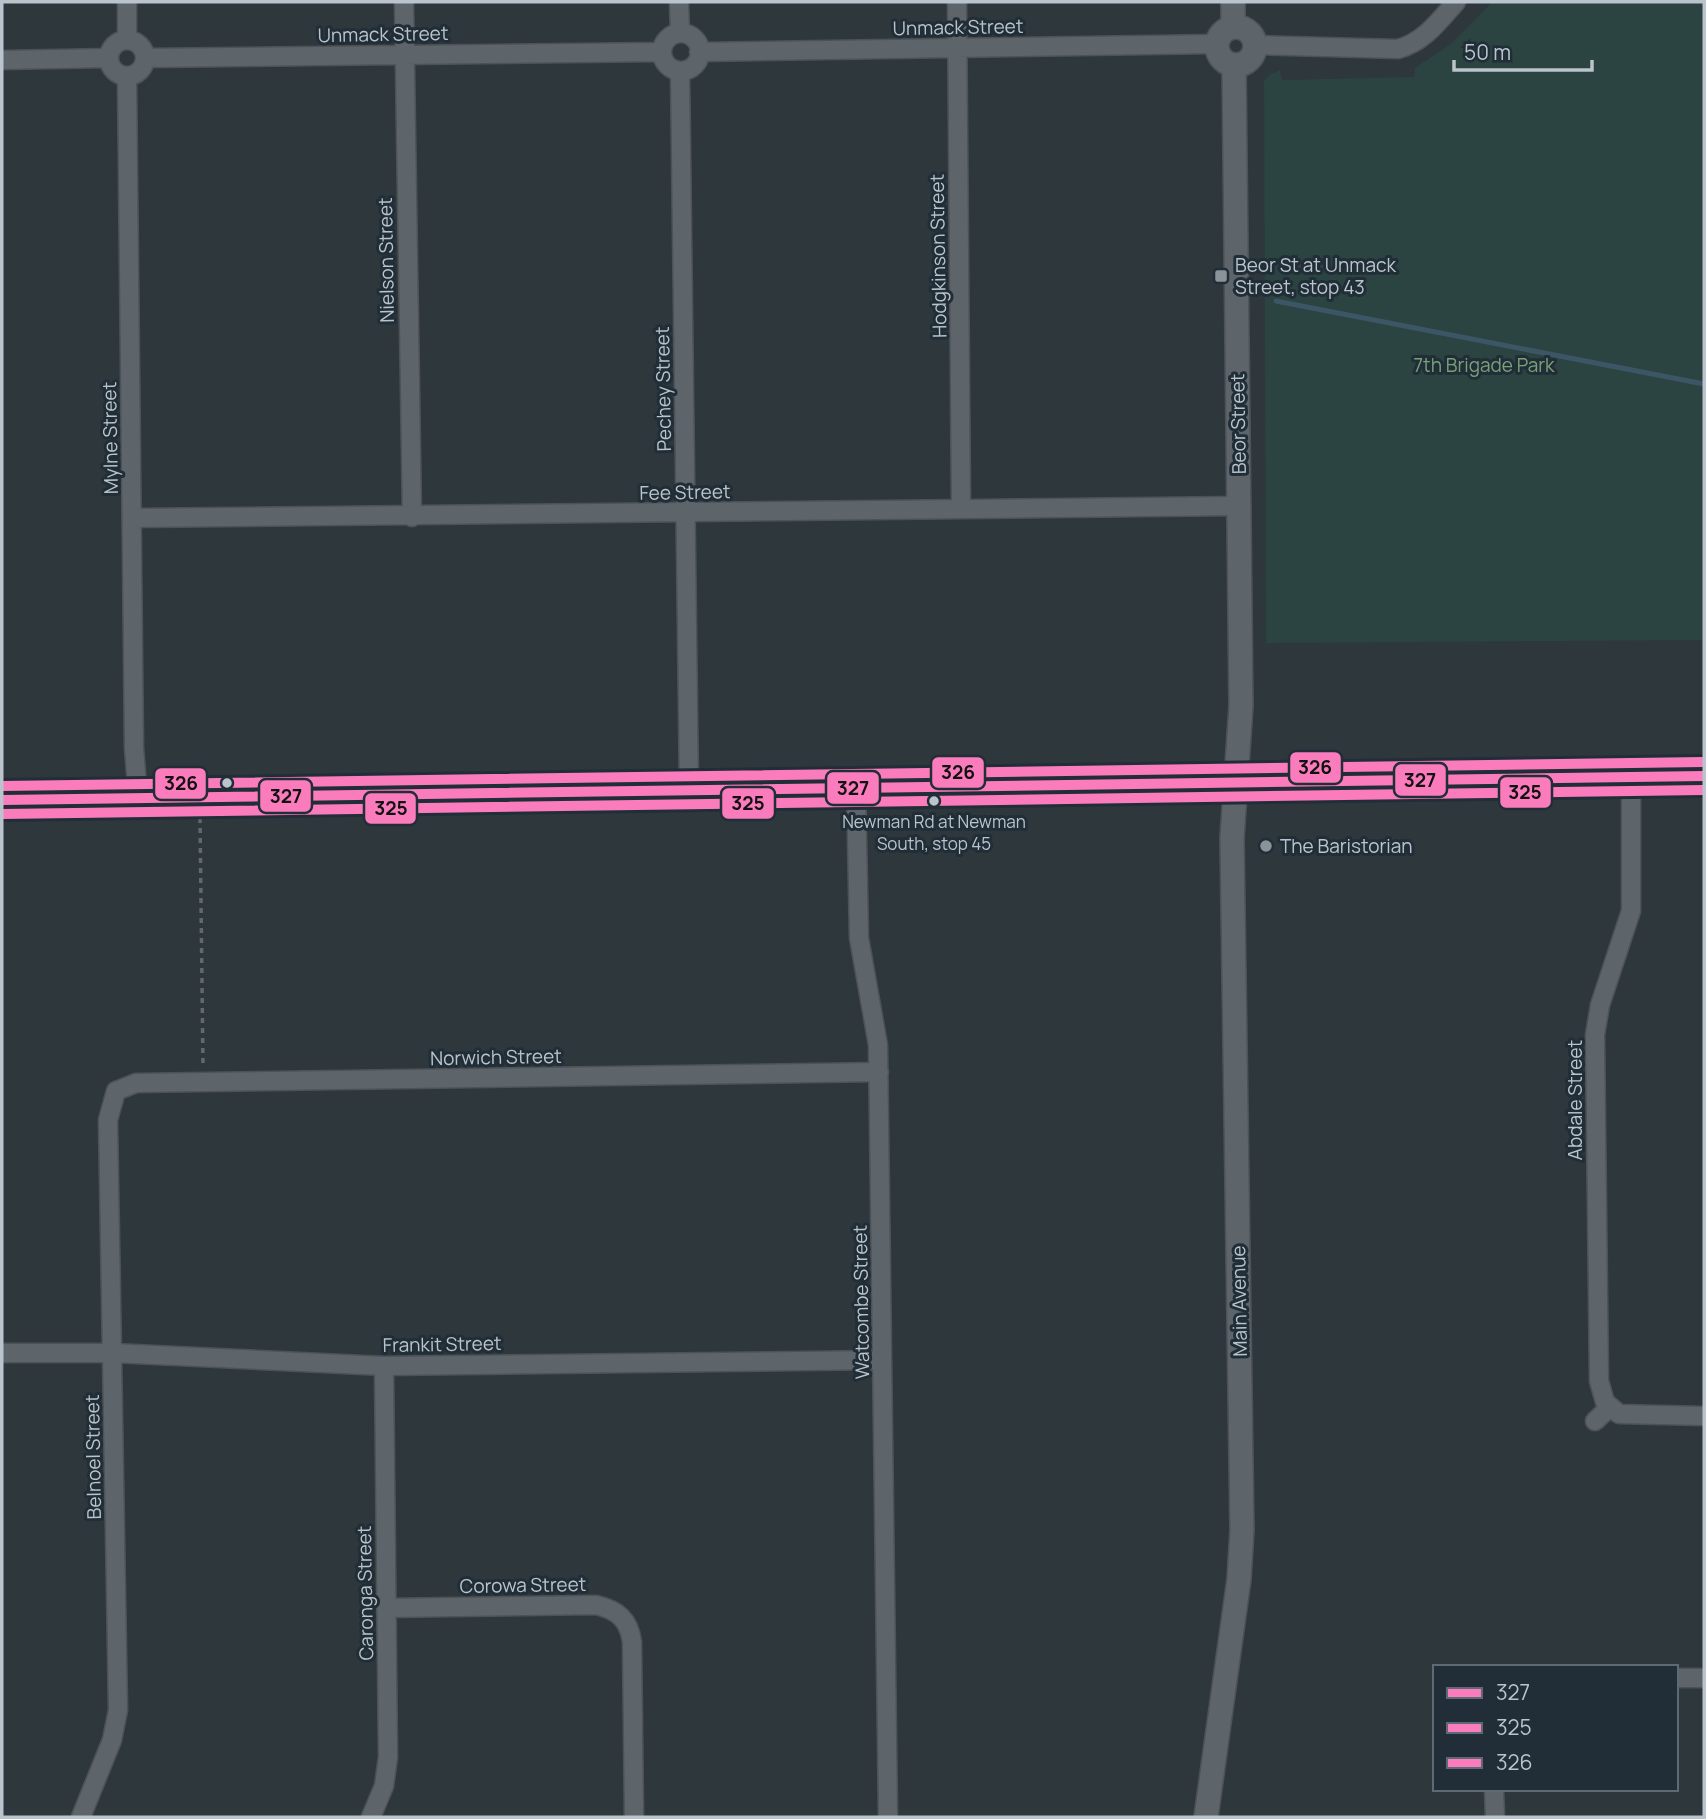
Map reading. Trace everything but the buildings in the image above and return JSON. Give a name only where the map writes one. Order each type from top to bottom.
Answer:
[{"type":"main road","points":[[2,800],[1704,776]]},
{"type":"street","points":[[127,2],[127,40]]},
{"type":"street","name":"Nielson Street","points":[[404,2],[412,517]]},
{"type":"street","points":[[679,2],[680,33]]},
{"type":"street","name":"Hodgkinson Street","points":[[957,2],[961,509]]},
{"type":"street","points":[[1233,2],[1233,26]]},
{"type":"street","points":[[1255,45],[1398,49],[1411,45],[1425,35],[1456,2]]},
{"type":"street","points":[[1233,26],[1246,29],[1255,45],[1247,62],[1234,65],[1219,56],[1216,44],[1221,32],[1233,26]]},
{"type":"street","points":[[680,33],[691,36],[699,52],[691,67],[680,71],[665,63],[662,52],[665,41],[680,33]]},
{"type":"street","points":[[127,40],[142,47],[145,58],[142,69],[127,77],[116,73],[109,58],[112,47],[127,40]]},
{"type":"street","name":"Unmack Street","points":[[699,52],[1216,44]]},
{"type":"street","name":"Unmack Street","points":[[145,58],[662,52]]},
{"type":"street","points":[[2,60],[109,58]]},
{"type":"street","name":"Beor Street","points":[[1234,65],[1241,706],[1236,782]]},
{"type":"street","name":"Pechey Street","points":[[680,71],[690,790]]},
{"type":"street","name":"Mylne Street","points":[[127,77],[134,748],[138,798]]},
{"type":"street","name":"Fee Street","points":[[132,519],[1238,506]]},
{"type":"street","name":"Abdale Street","points":[[1609,1408],[1599,1381],[1595,1035],[1600,1005],[1631,911],[1632,776]]},
{"type":"street","name":"Main Avenue","points":[[1206,1817],[1239,1579],[1242,1530],[1232,838],[1236,782]]},
{"type":"street","name":"Watcombe Street","points":[[856,788],[859,938],[875,1019],[878,1072],[888,1817]]},
{"type":"street","name":"Norwich Street","points":[[116,1091],[136,1083],[878,1072]]},
{"type":"street","name":"Belnoel Street","points":[[81,1817],[112,1740],[118,1710],[108,1120],[110,1103],[116,1091]]},
{"type":"street","name":"Frankit Street","points":[[2,1353],[113,1353],[384,1366],[883,1360]]},
{"type":"street","name":"Caronga Street","points":[[372,1817],[384,1786],[388,1757],[384,1366]]},
{"type":"street","points":[[1595,1421],[1609,1408],[1619,1414],[1633,1417],[1704,1416]]},
{"type":"street","name":"Corowa Street","points":[[386,1608],[596,1605],[617,1612],[630,1630],[632,1642],[634,1817]]},
{"type":"street","points":[[1678,1678],[1704,1678]]},
{"type":"street","points":[[1494,1791],[1494,1817]]},
{"type":"path","points":[[200,797],[203,1082]]},
{"type":"green space","name":"7th Brigade Park","points":[[1492,2],[1704,2],[1704,640],[1266,643],[1264,81],[1269,75],[1280,70],[1282,80],[1414,77],[1415,68],[1452,43]]},
{"type":"waterway","points":[[1276,301],[1704,384]]},
{"type":"transit line","name":"326","points":[[2,786],[1704,762]]},
{"type":"transit line","name":"327","points":[[2,800],[1704,776]]},
{"type":"transit line","name":"325","points":[[2,814],[1704,790]]},
{"type":"place","name":"Beor St at Unmack Street, stop 43","points":[[1221,276]]},
{"type":"place","name":"Newman Rd at Newman South, stop 45","points":[[934,801]]},
{"type":"place","name":"The Baristorian","points":[[1266,846]]}]
